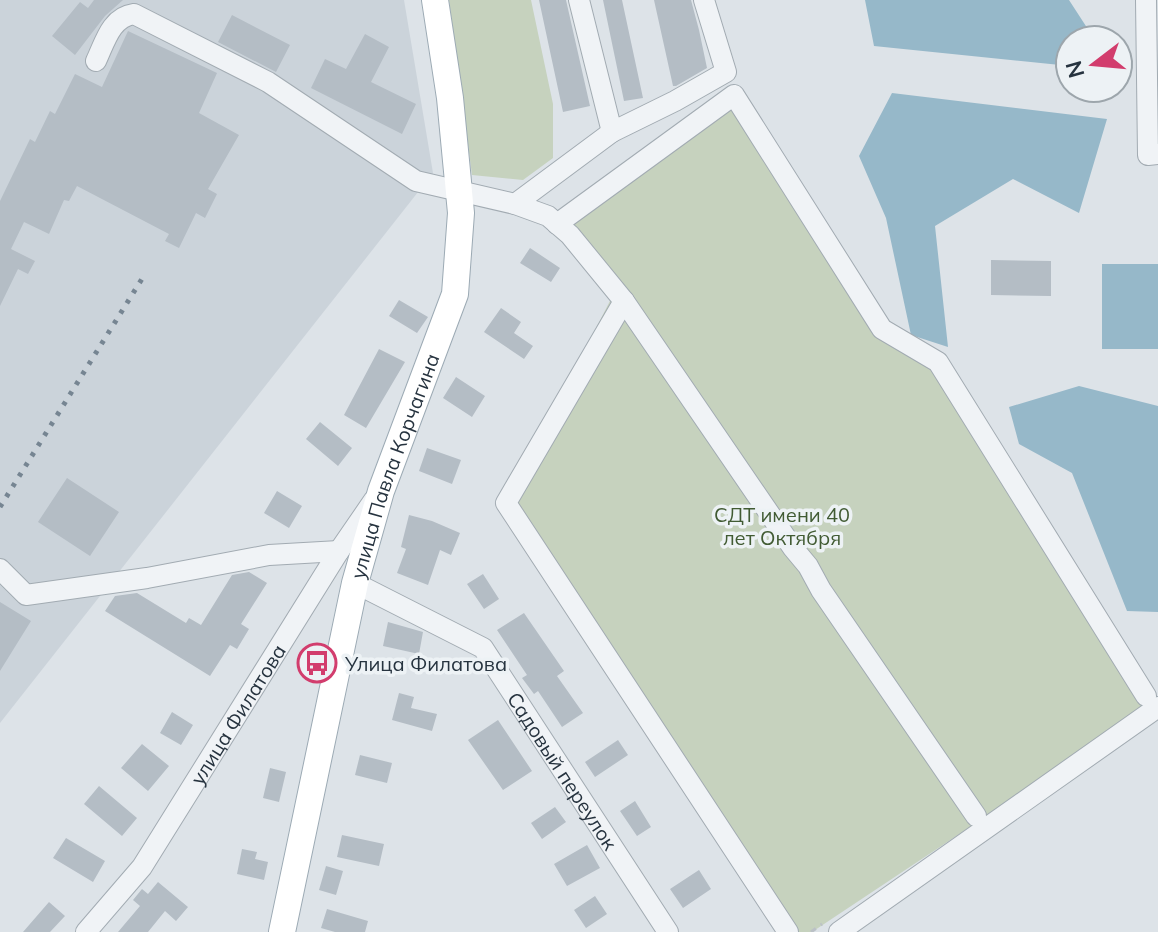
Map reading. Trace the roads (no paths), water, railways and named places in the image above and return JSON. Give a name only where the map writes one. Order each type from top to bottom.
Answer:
[{"type":"main road","name":"улица Павла Корчагина","points":[[282,932],[356,580],[381,491],[455,294],[461,213],[450,98],[435,0]]},
{"type":"street","points":[[579,0],[612,132]]},
{"type":"street","points":[[515,204],[612,132],[726,72],[704,0]]},
{"type":"street","points":[[1148,0],[1158,14]]},
{"type":"street","points":[[1148,0],[1148,155],[1158,154]]},
{"type":"street","points":[[96,61],[116,22],[134,14],[268,82],[416,181],[515,204],[548,216],[570,235],[624,301],[976,816]]},
{"type":"street","points":[[557,224],[734,95],[882,329],[938,362],[1152,702],[839,932]]},
{"type":"street","points":[[624,301],[506,503],[788,932]]},
{"type":"street","name":"улица Филатова","points":[[86,932],[142,867],[334,558],[381,491]]},
{"type":"street","points":[[0,569],[26,595],[147,578],[269,555],[334,558]]},
{"type":"street","name":"Садовый переулок","points":[[334,558],[356,580],[483,648],[668,932]]},
{"type":"water","points":[[865,0],[1069,0],[1085,24],[1054,24],[1054,64],[874,46]]},
{"type":"water","points":[[892,93],[1107,119],[1079,213],[1013,179],[935,226],[948,347],[911,335],[886,218],[859,156]]},
{"type":"water","points":[[1102,264],[1158,264],[1158,349],[1102,349]]},
{"type":"water","points":[[1079,386],[1158,406],[1158,612],[1127,611],[1072,473],[1019,444],[1009,407]]},
{"type":"railway","points":[[0,507],[145,274]]},
{"type":"place","name":"Улица Филатова","points":[[317,663]]},
{"type":"park label","name":"СДТ имени 40 лет Октября","points":[[782,526]]}]
